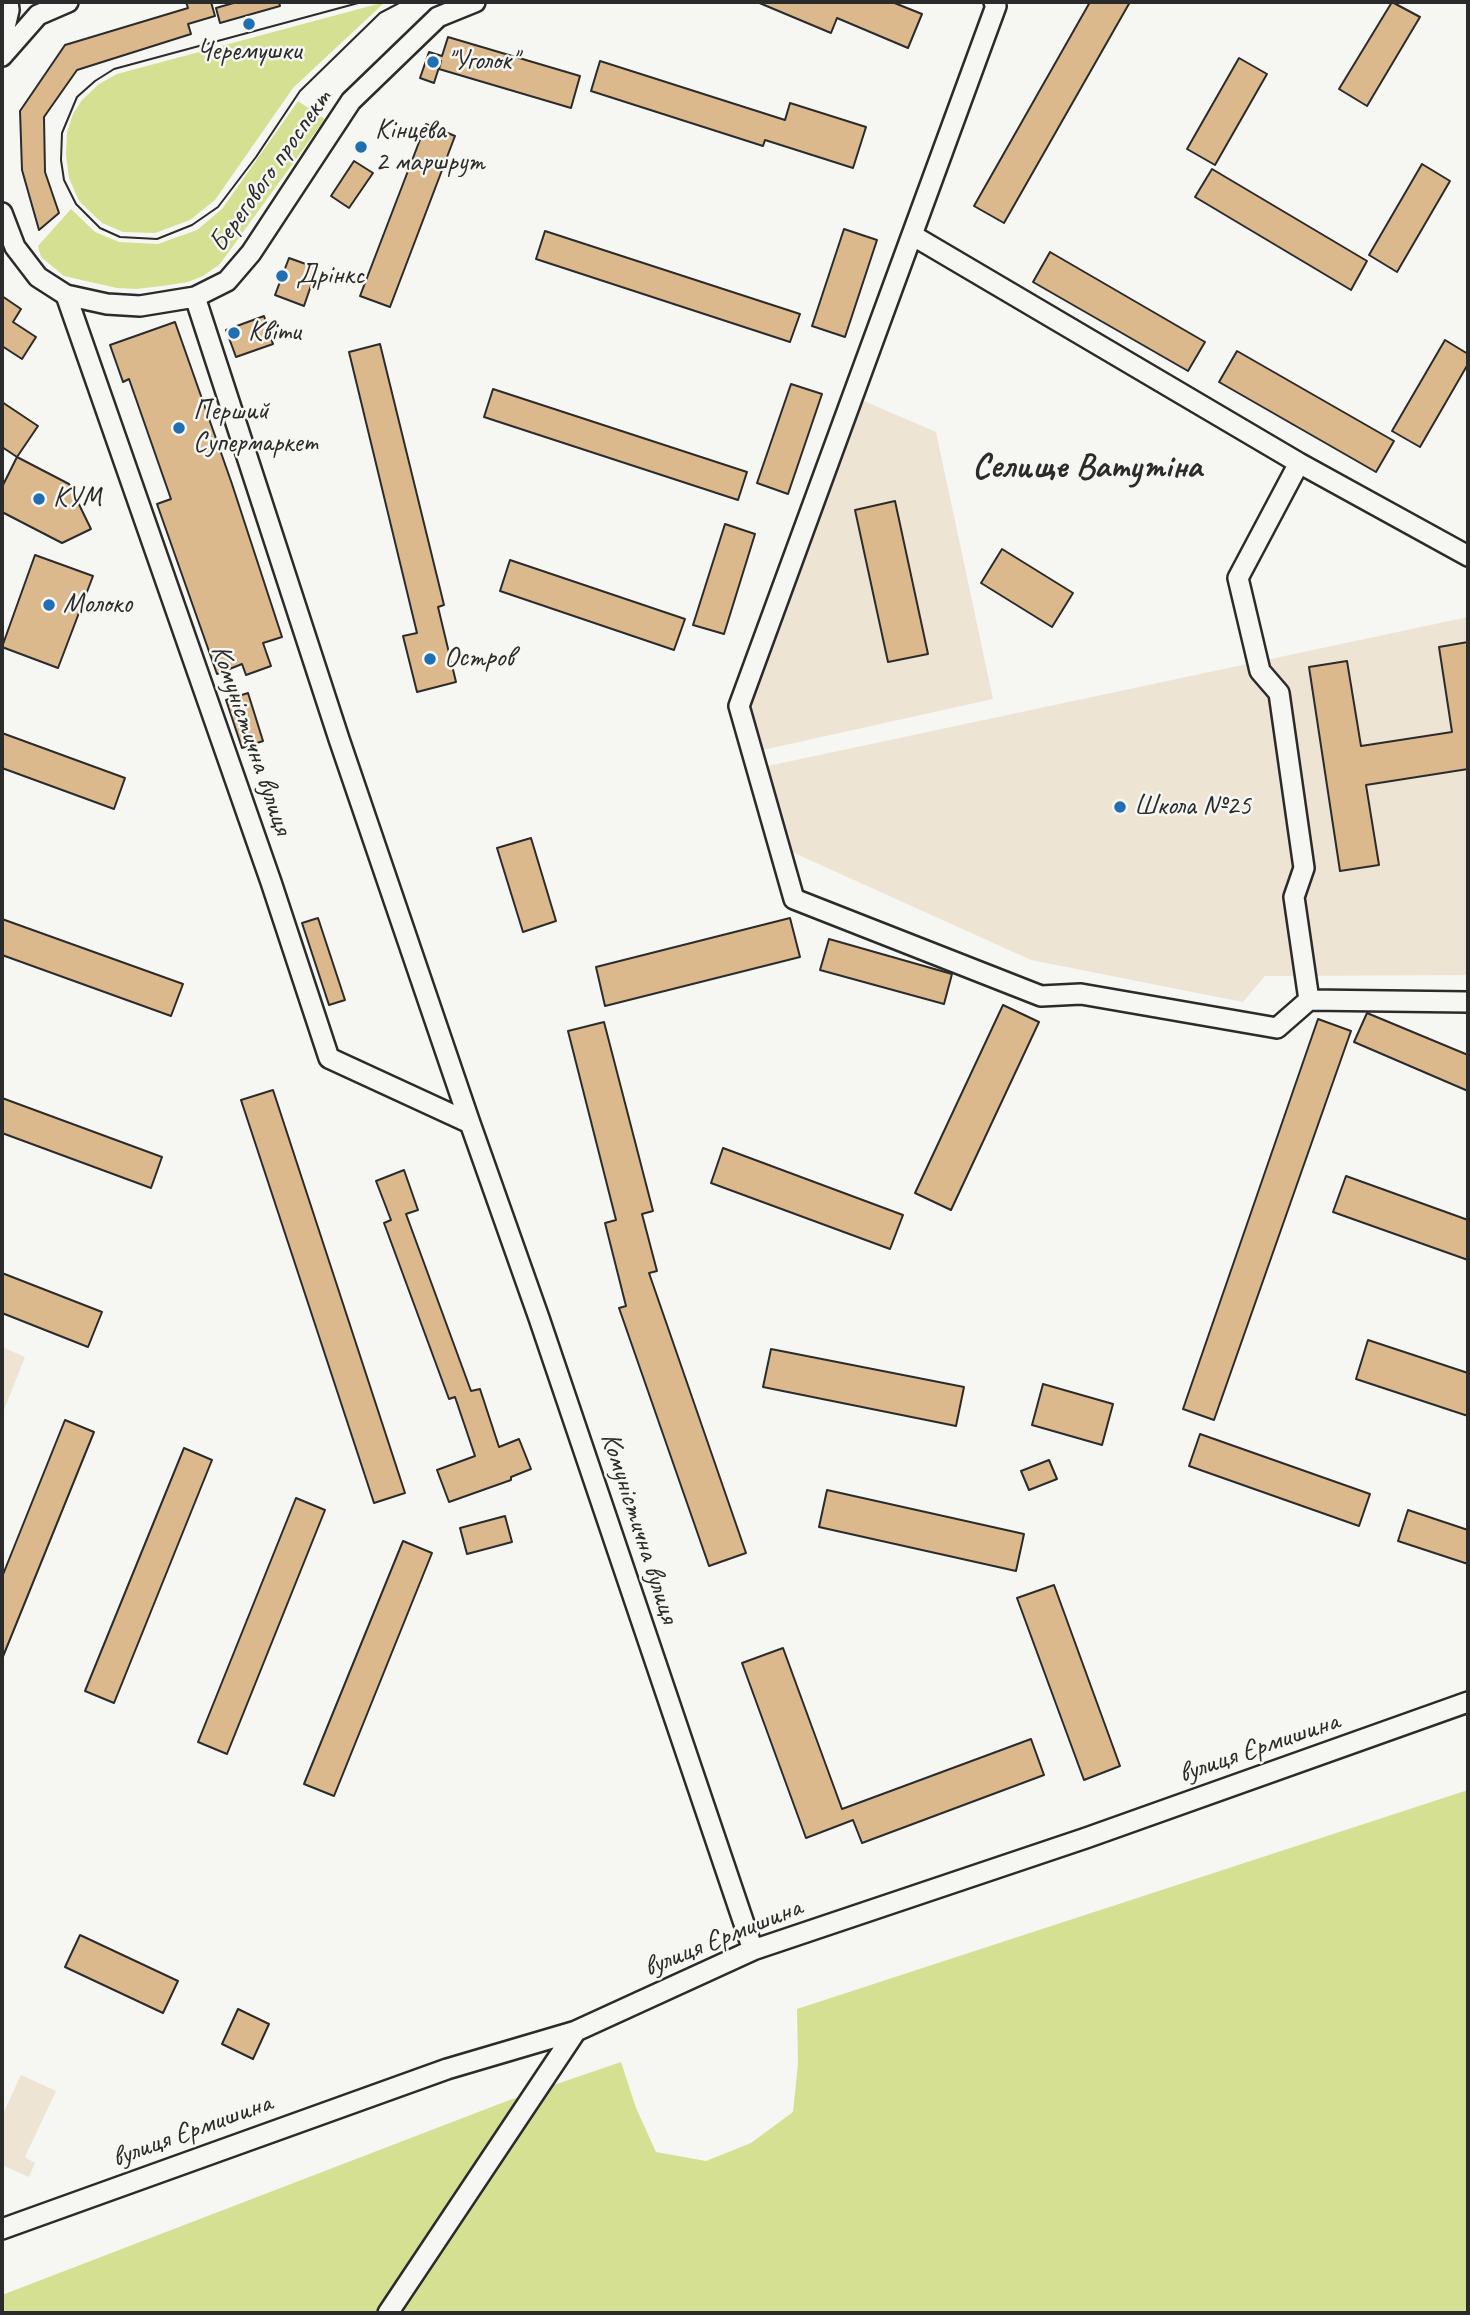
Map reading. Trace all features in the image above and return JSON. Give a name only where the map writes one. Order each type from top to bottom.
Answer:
[{"type":"street","points":[[2,40],[9,10],[8,2]]},
{"type":"street","points":[[2,56],[38,15],[68,2]]},
{"type":"street","name":"Берегового проспект","points":[[2,213],[15,247],[38,277],[66,295],[107,304],[140,306],[195,297],[227,281],[251,253],[351,102],[438,17],[475,2]]},
{"type":"street","points":[[994,2],[996,6],[739,706],[793,899],[1041,996],[1081,994],[1277,1028],[1309,1000],[1468,1002]]},
{"type":"street","points":[[912,234],[1299,463],[1468,556]]},
{"type":"street","name":"Комуністична вулиця","points":[[66,295],[271,882],[329,1058],[470,1124]]},
{"type":"street","name":"Комуністична вулиця","points":[[195,297],[339,739],[539,1318],[753,1951]]},
{"type":"street","points":[[1299,463],[1238,578],[1259,671],[1279,693],[1304,868],[1294,897],[1309,1000]]},
{"type":"street","name":"вулиця Єрмишина","points":[[2,2229],[446,2069],[576,2031],[753,1951],[1112,1829],[1468,1702]]},
{"type":"street","points":[[388,2313],[576,2031]]},
{"type":"shaded area","points":[[857,398],[936,432],[993,699],[758,751],[746,706]]},
{"type":"shaded area","name":"Школа №25","points":[[1468,617],[1468,975],[1265,976],[1243,1002],[1031,960],[781,847],[763,767]]},
{"type":"shaded area","points":[[2,1347],[25,1357],[2,1415]]},
{"type":"shaded area","points":[[21,2075],[56,2091],[25,2157],[35,2163],[29,2177],[2,2165],[2,2116]]},
{"type":"green space","points":[[385,2],[293,88],[215,200],[190,220],[155,233],[123,232],[102,223],[79,201],[69,178],[67,132],[73,114],[82,100],[99,84],[117,74]]},
{"type":"green space","points":[[298,101],[325,119],[220,264],[203,276],[169,285],[137,289],[117,288],[64,276],[41,257],[38,246],[71,209],[95,232],[119,242],[158,244],[197,230],[222,209]]},
{"type":"green space","points":[[1468,1790],[1468,2313],[2,2313],[2,2295],[507,2101],[621,2062],[636,2108],[656,2152],[706,2161],[751,2143],[793,2112],[798,2063],[797,2009]]},
{"type":"building","points":[[186,2],[211,2],[215,16],[188,24],[191,34],[77,70],[44,117],[45,172],[59,213],[39,230],[22,170],[20,111],[65,45],[188,8]]},
{"type":"building","points":[[237,2],[279,2],[280,6],[220,23],[216,8]]},
{"type":"building","points":[[757,2],[892,2],[922,14],[908,48],[837,18],[831,33]]},
{"type":"building","points":[[1090,2],[1130,2],[1004,223],[974,206]]},
{"type":"building","points":[[1392,2],[1420,17],[1367,106],[1339,89]]},
{"type":"building","points":[[448,37],[580,76],[571,108],[439,69],[441,61],[434,83],[420,78],[429,52],[442,56]]},
{"type":"building","points":[[1239,58],[1267,74],[1215,165],[1187,149]]},
{"type":"building","points":[[600,61],[785,120],[790,103],[866,127],[853,168],[765,140],[763,146],[591,91]]},
{"type":"building","points":[[426,124],[455,136],[390,307],[360,296]]},
{"type":"building","points":[[354,161],[373,173],[349,208],[331,196]]},
{"type":"building","points":[[1422,164],[1450,181],[1397,272],[1369,255]]},
{"type":"building","points":[[1212,169],[1367,261],[1351,290],[1195,197]]},
{"type":"building","points":[[844,229],[877,240],[845,337],[812,326]]},
{"type":"building","points":[[545,231],[800,314],[790,342],[536,259]]},
{"type":"building","points":[[1050,252],[1205,342],[1188,371],[1033,282]]},
{"type":"building","points":[[289,258],[317,268],[304,306],[275,295]]},
{"type":"building","points":[[2,296],[21,309],[13,322],[36,337],[22,359],[2,346]]},
{"type":"building","points":[[264,316],[273,344],[236,357],[226,330]]},
{"type":"building","points":[[175,322],[282,637],[263,643],[271,666],[246,675],[242,664],[217,674],[157,504],[171,499],[129,379],[123,382],[110,345]]},
{"type":"building","points":[[1445,340],[1468,354],[1468,364],[1420,447],[1392,431]]},
{"type":"building","points":[[380,344],[444,605],[438,607],[456,682],[417,692],[403,636],[417,633],[349,352]]},
{"type":"building","points":[[1237,351],[1394,441],[1376,472],[1219,382]]},
{"type":"building","points":[[791,384],[822,394],[788,494],[757,483]]},
{"type":"building","points":[[493,389],[747,472],[738,500],[484,417]]},
{"type":"building","points":[[2,402],[38,426],[17,457],[2,447]]},
{"type":"building","name":"КУМ","points":[[17,457],[69,484],[91,529],[62,543],[2,512],[2,487]]},
{"type":"building","points":[[895,501],[928,654],[888,662],[855,510]]},
{"type":"building","points":[[725,524],[755,534],[724,634],[693,625]]},
{"type":"building","points":[[1002,549],[1073,593],[1052,627],[981,583]]},
{"type":"building","name":"Молоко","points":[[35,555],[93,576],[58,668],[2,647]]},
{"type":"building","points":[[510,560],[685,619],[674,650],[500,591]]},
{"type":"building","points":[[1468,642],[1468,769],[1366,785],[1379,865],[1340,871],[1309,667],[1347,661],[1361,746],[1452,732],[1439,647]]},
{"type":"building","points":[[248,693],[263,741],[242,748],[226,700]]},
{"type":"building","points":[[2,733],[125,778],[114,809],[2,768]]},
{"type":"building","points":[[531,838],[556,921],[523,932],[497,848]]},
{"type":"building","points":[[318,918],[345,1000],[329,1005],[302,923]]},
{"type":"building","points":[[790,918],[800,957],[605,1006],[596,967]]},
{"type":"building","points":[[2,919],[183,984],[171,1016],[2,955]]},
{"type":"building","points":[[829,939],[952,974],[944,1004],[820,970]]},
{"type":"building","points":[[1003,1005],[1039,1022],[951,1210],[915,1193]]},
{"type":"building","points":[[1367,1013],[1468,1055],[1468,1091],[1354,1042]]},
{"type":"building","points":[[1318,1019],[1351,1031],[1214,1420],[1183,1409]]},
{"type":"building","points":[[604,1022],[653,1211],[642,1214],[657,1271],[649,1273],[746,1553],[709,1566],[619,1308],[626,1306],[605,1223],[616,1220],[568,1031]]},
{"type":"building","points":[[273,1090],[405,1493],[374,1503],[241,1100]]},
{"type":"building","points":[[2,1098],[162,1157],[151,1188],[2,1133]]},
{"type":"building","points":[[723,1148],[903,1215],[890,1249],[711,1183]]},
{"type":"building","points":[[404,1170],[418,1210],[406,1214],[471,1391],[480,1389],[499,1447],[519,1439],[531,1469],[511,1477],[511,1480],[449,1502],[437,1470],[475,1456],[455,1397],[449,1399],[384,1223],[391,1220],[376,1181]]},
{"type":"building","points":[[1346,1176],[1468,1220],[1468,1260],[1333,1212]]},
{"type":"building","points":[[2,1273],[102,1312],[88,1347],[2,1313]]},
{"type":"building","points":[[1368,1340],[1468,1373],[1468,1416],[1356,1379]]},
{"type":"building","points":[[771,1349],[964,1387],[956,1426],[763,1387]]},
{"type":"building","points":[[1043,1384],[1113,1404],[1102,1445],[1032,1425]]},
{"type":"building","points":[[65,1420],[94,1432],[2,1659],[2,1577]]},
{"type":"building","points":[[1200,1434],[1370,1494],[1359,1526],[1189,1466]]},
{"type":"building","points":[[184,1448],[212,1460],[114,1703],[85,1691]]},
{"type":"building","points":[[1049,1460],[1057,1479],[1029,1490],[1021,1471]]},
{"type":"building","points":[[827,1490],[1024,1534],[1016,1571],[819,1527]]},
{"type":"building","points":[[296,1498],[325,1510],[227,1754],[198,1742]]},
{"type":"building","points":[[1408,1510],[1468,1530],[1468,1564],[1398,1541]]},
{"type":"building","points":[[505,1516],[512,1542],[467,1554],[460,1528]]},
{"type":"building","points":[[403,1541],[432,1553],[334,1796],[304,1784]]},
{"type":"building","points":[[1054,1585],[1120,1766],[1084,1780],[1017,1598]]},
{"type":"building","points":[[783,1648],[842,1809],[1031,1739],[1044,1775],[862,1843],[853,1820],[806,1838],[742,1663]]},
{"type":"building","points":[[80,1935],[178,1981],[163,2013],[65,1967]]},
{"type":"building","points":[[238,2009],[269,2024],[253,2059],[222,2044]]},
{"type":"tram line","points":[[362,2],[114,69],[95,81],[77,97],[62,133],[61,160],[64,180],[76,204],[100,228],[120,237],[157,239],[192,225],[218,207],[256,157],[300,91],[380,13],[401,2]]},
{"type":"place","name":"Черемушки","points":[[249,24]]},
{"type":"place","name":"\"Уголок\"","points":[[433,62]]},
{"type":"place","name":"Кінцева 2 маршрут","points":[[361,147]]},
{"type":"place","name":"Дрінкс","points":[[282,276]]},
{"type":"place","name":"Квіти","points":[[234,333]]},
{"type":"place","name":"Перший Супермаркет","points":[[179,428]]},
{"type":"place","name":"КУМ","points":[[39,499]]},
{"type":"place","name":"Молоко","points":[[49,605]]},
{"type":"place","name":"Остров","points":[[430,659]]},
{"type":"place","name":"Школа №25","points":[[1120,807]]},
{"type":"district","name":"Селище Ватутіна","points":[[1087,468]]}]
